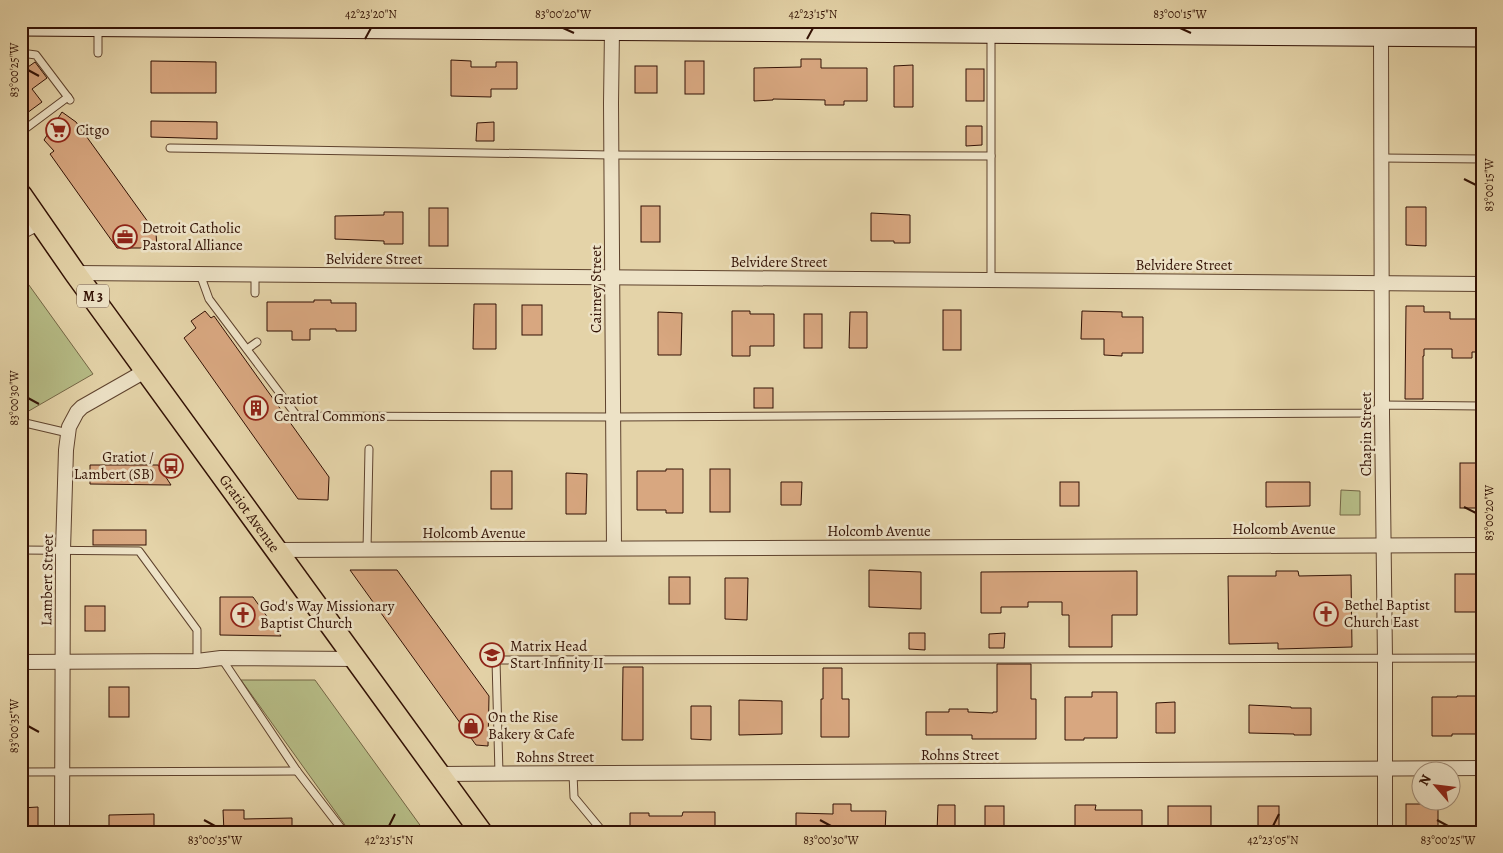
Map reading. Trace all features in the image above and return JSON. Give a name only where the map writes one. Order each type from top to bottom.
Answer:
[{"type":"main road","name":"Gratiot Avenue","points":[[21,195],[30,227],[75,273],[481,832]]},
{"type":"street","points":[[30,24],[98,26],[200,24],[612,30],[691,26],[869,27],[991,32],[1067,27],[1283,28],[1381,36],[1482,37]]},
{"type":"street","name":"Cairney Street","points":[[612,30],[614,548]]},
{"type":"street","name":"Chapin Street","points":[[1381,36],[1385,832]]},
{"type":"street","name":"Belvidere Street","points":[[75,273],[1482,284]]},
{"type":"street","name":"Lambert Street","points":[[62,832],[63,550],[69,427],[82,407],[146,370]]},
{"type":"street","name":"Holcomb Avenue","points":[[277,550],[1482,545]]},
{"type":"street","points":[[21,662],[197,661],[221,658],[356,659]]},
{"type":"street","name":"Rohns Street","points":[[439,774],[1482,768]]},
{"type":"lane","points":[[98,26],[98,53]]},
{"type":"lane","points":[[991,32],[991,280]]},
{"type":"lane","points":[[21,53],[36,55],[69,98],[21,132]]},
{"type":"lane","points":[[170,148],[611,155],[991,156]]},
{"type":"lane","points":[[1382,158],[1482,159]]},
{"type":"lane","points":[[200,274],[209,299],[297,416],[613,417],[1372,413],[1382,405],[1482,406]]},
{"type":"lane","points":[[255,274],[255,293]]},
{"type":"lane","points":[[247,349],[257,342]]},
{"type":"lane","points":[[21,422],[68,433]]},
{"type":"lane","points":[[367,550],[369,449]]},
{"type":"lane","points":[[21,550],[139,551],[197,630],[197,661]]},
{"type":"lane","points":[[221,658],[297,771],[344,832]]},
{"type":"lane","points":[[500,774],[496,660],[1482,658]]},
{"type":"lane","points":[[21,772],[297,771]]},
{"type":"lane","points":[[574,774],[574,797],[603,832]]},
{"type":"green space","points":[[21,274],[93,374],[27,412],[21,411]]},
{"type":"green space","points":[[1341,490],[1360,491],[1360,515],[1340,515]]},
{"type":"green space","points":[[241,680],[315,680],[425,832],[350,832]]},
{"type":"building","points":[[801,59],[821,59],[821,68],[867,68],[867,101],[844,101],[844,105],[825,105],[825,100],[773,99],[754,101],[754,68],[801,67]]},
{"type":"building","points":[[451,60],[471,61],[471,67],[496,67],[496,62],[517,62],[517,89],[491,89],[491,97],[451,96]]},
{"type":"building","points":[[151,61],[216,62],[216,93],[151,93]]},
{"type":"building","points":[[685,61],[704,61],[704,94],[685,94]]},
{"type":"building","points":[[35,62],[47,78],[32,89],[42,102],[27,113],[21,105],[21,72]]},
{"type":"building","points":[[913,65],[913,107],[894,107],[894,66]]},
{"type":"building","points":[[635,66],[657,66],[657,93],[635,93]]},
{"type":"building","points":[[966,69],[984,69],[984,101],[966,101]]},
{"type":"building","points":[[62,112],[76,122],[156,233],[157,248],[117,248],[50,154],[54,151],[44,140]]},
{"type":"building","points":[[151,121],[217,122],[217,139],[151,137]]},
{"type":"building","points":[[494,122],[494,141],[476,141],[477,123]]},
{"type":"building","points":[[966,126],[982,126],[982,145],[966,146]]},
{"type":"building","points":[[641,206],[660,206],[660,242],[641,242]]},
{"type":"building","points":[[1406,207],[1426,207],[1426,246],[1406,245]]},
{"type":"building","points":[[429,208],[448,208],[448,246],[429,246]]},
{"type":"building","points":[[384,212],[403,212],[403,244],[384,244],[384,241],[335,239],[335,216],[384,215]]},
{"type":"building","points":[[871,213],[910,215],[910,243],[871,241]]},
{"type":"building","points":[[314,300],[331,300],[331,303],[356,303],[356,331],[310,329],[310,340],[292,340],[292,331],[267,331],[267,302],[314,302]]},
{"type":"building","points":[[474,304],[496,304],[496,349],[473,349]]},
{"type":"building","points":[[522,305],[542,305],[542,335],[522,335]]},
{"type":"building","points":[[1406,306],[1424,306],[1424,312],[1450,312],[1450,319],[1482,319],[1482,352],[1472,352],[1472,358],[1452,358],[1452,349],[1424,349],[1423,399],[1405,399]]},
{"type":"building","points":[[943,310],[961,310],[961,350],[943,350]]},
{"type":"building","name":"Gratiot Central Commons","points":[[205,311],[211,318],[214,316],[329,477],[328,500],[298,499],[184,338],[196,328],[191,321]]},
{"type":"building","points":[[732,311],[750,311],[750,314],[774,314],[774,346],[750,346],[750,356],[732,356]]},
{"type":"building","points":[[1082,311],[1122,312],[1122,317],[1143,317],[1143,353],[1122,353],[1122,356],[1104,355],[1104,339],[1081,339]]},
{"type":"building","points":[[658,312],[682,313],[681,355],[658,355]]},
{"type":"building","points":[[850,312],[867,312],[867,348],[849,348]]},
{"type":"building","points":[[804,314],[822,314],[822,348],[804,348]]},
{"type":"building","points":[[754,388],[773,388],[773,408],[754,408]]},
{"type":"building","points":[[1460,463],[1478,463],[1478,508],[1460,508]]},
{"type":"building","points":[[90,465],[158,465],[171,485],[90,484]]},
{"type":"building","points":[[666,469],[683,469],[683,513],[666,513],[666,510],[637,510],[637,471],[666,471]]},
{"type":"building","points":[[710,469],[730,469],[730,512],[710,512]]},
{"type":"building","points":[[491,471],[512,471],[512,509],[491,509]]},
{"type":"building","points":[[566,473],[587,474],[586,514],[566,514]]},
{"type":"building","points":[[781,482],[802,482],[801,505],[781,505]]},
{"type":"building","points":[[1060,482],[1079,482],[1079,506],[1060,506]]},
{"type":"building","points":[[1266,482],[1310,482],[1310,506],[1266,507]]},
{"type":"building","points":[[93,530],[146,530],[146,545],[93,545]]},
{"type":"building","points":[[350,570],[397,570],[489,696],[488,746],[476,745]]},
{"type":"building","points":[[869,570],[921,572],[921,609],[869,607]]},
{"type":"building","points":[[1137,571],[1137,615],[1112,615],[1112,647],[1069,647],[1069,615],[1062,615],[1062,602],[1028,602],[1028,607],[1001,607],[1001,613],[981,613],[981,572]]},
{"type":"building","name":"Bethel Baptist Church East","points":[[1276,571],[1298,571],[1299,576],[1351,575],[1352,647],[1278,649],[1278,643],[1229,644],[1228,576],[1276,576]]},
{"type":"building","points":[[1455,574],[1482,574],[1482,612],[1455,612]]},
{"type":"building","points":[[669,577],[690,577],[690,604],[669,604]]},
{"type":"building","points":[[725,578],[748,578],[747,620],[725,619]]},
{"type":"building","name":"God's Way Missionary Baptist Church","points":[[220,597],[253,597],[281,636],[220,635]]},
{"type":"building","points":[[85,606],[105,606],[105,631],[85,631]]},
{"type":"building","points":[[909,633],[925,633],[925,650],[909,649]]},
{"type":"building","points":[[1005,633],[1004,648],[989,648],[989,634]]},
{"type":"building","points":[[997,664],[1031,664],[1031,699],[1036,699],[1036,739],[972,739],[972,735],[926,735],[926,712],[949,712],[949,709],[968,709],[968,712],[997,712]]},
{"type":"building","points":[[623,667],[643,667],[643,740],[622,740]]},
{"type":"building","points":[[823,668],[842,668],[842,699],[849,699],[849,737],[821,737]]},
{"type":"building","points":[[109,687],[129,687],[129,717],[109,717]]},
{"type":"building","points":[[1092,692],[1117,692],[1117,738],[1065,740],[1065,697],[1092,697]]},
{"type":"building","points":[[1482,696],[1482,734],[1432,736],[1432,697]]},
{"type":"building","points":[[739,700],[782,701],[782,734],[739,735]]},
{"type":"building","points":[[1175,702],[1175,733],[1156,733],[1156,703]]},
{"type":"building","points":[[1249,705],[1311,708],[1311,735],[1249,733]]},
{"type":"building","points":[[691,706],[711,706],[711,740],[691,739]]},
{"type":"building","points":[[833,804],[851,804],[851,811],[886,811],[885,832],[796,832],[796,813],[833,814]]},
{"type":"building","points":[[1406,804],[1410,804],[1410,810],[1438,810],[1438,832],[1406,832]]},
{"type":"building","points":[[938,805],[955,805],[955,832],[937,832]]},
{"type":"building","points":[[1075,805],[1096,805],[1095,810],[1142,810],[1142,832],[1075,832]]},
{"type":"building","points":[[985,806],[1004,806],[1004,832],[985,832]]},
{"type":"building","points":[[1168,806],[1211,806],[1211,832],[1168,832]]},
{"type":"building","points":[[1258,806],[1279,806],[1279,832],[1258,832]]},
{"type":"building","points":[[38,807],[38,832],[21,832],[21,808]]},
{"type":"building","points":[[223,810],[244,810],[244,819],[292,818],[292,832],[224,832]]},
{"type":"building","points":[[683,812],[715,812],[715,832],[630,832],[630,813],[649,813],[649,816],[682,816]]},
{"type":"building","points":[[154,814],[154,832],[109,832],[109,815]]},
{"type":"place","name":"Citgo","points":[[58,130]]},
{"type":"place","name":"Detroit Catholic Pastoral Alliance","points":[[125,237]]},
{"type":"place","name":"Gratiot Central Commons","points":[[256,408]]},
{"type":"place","name":"Gratiot / Lambert (SB)","points":[[171,466]]},
{"type":"place","name":"Bethel Baptist Church East","points":[[1326,614]]},
{"type":"place","name":"God's Way Missionary Baptist Church","points":[[243,615]]},
{"type":"place","name":"Matrix Head Start Infinity II","points":[[492,655]]},
{"type":"place","name":"On the Rise Bakery & Cafe","points":[[471,726]]}]
